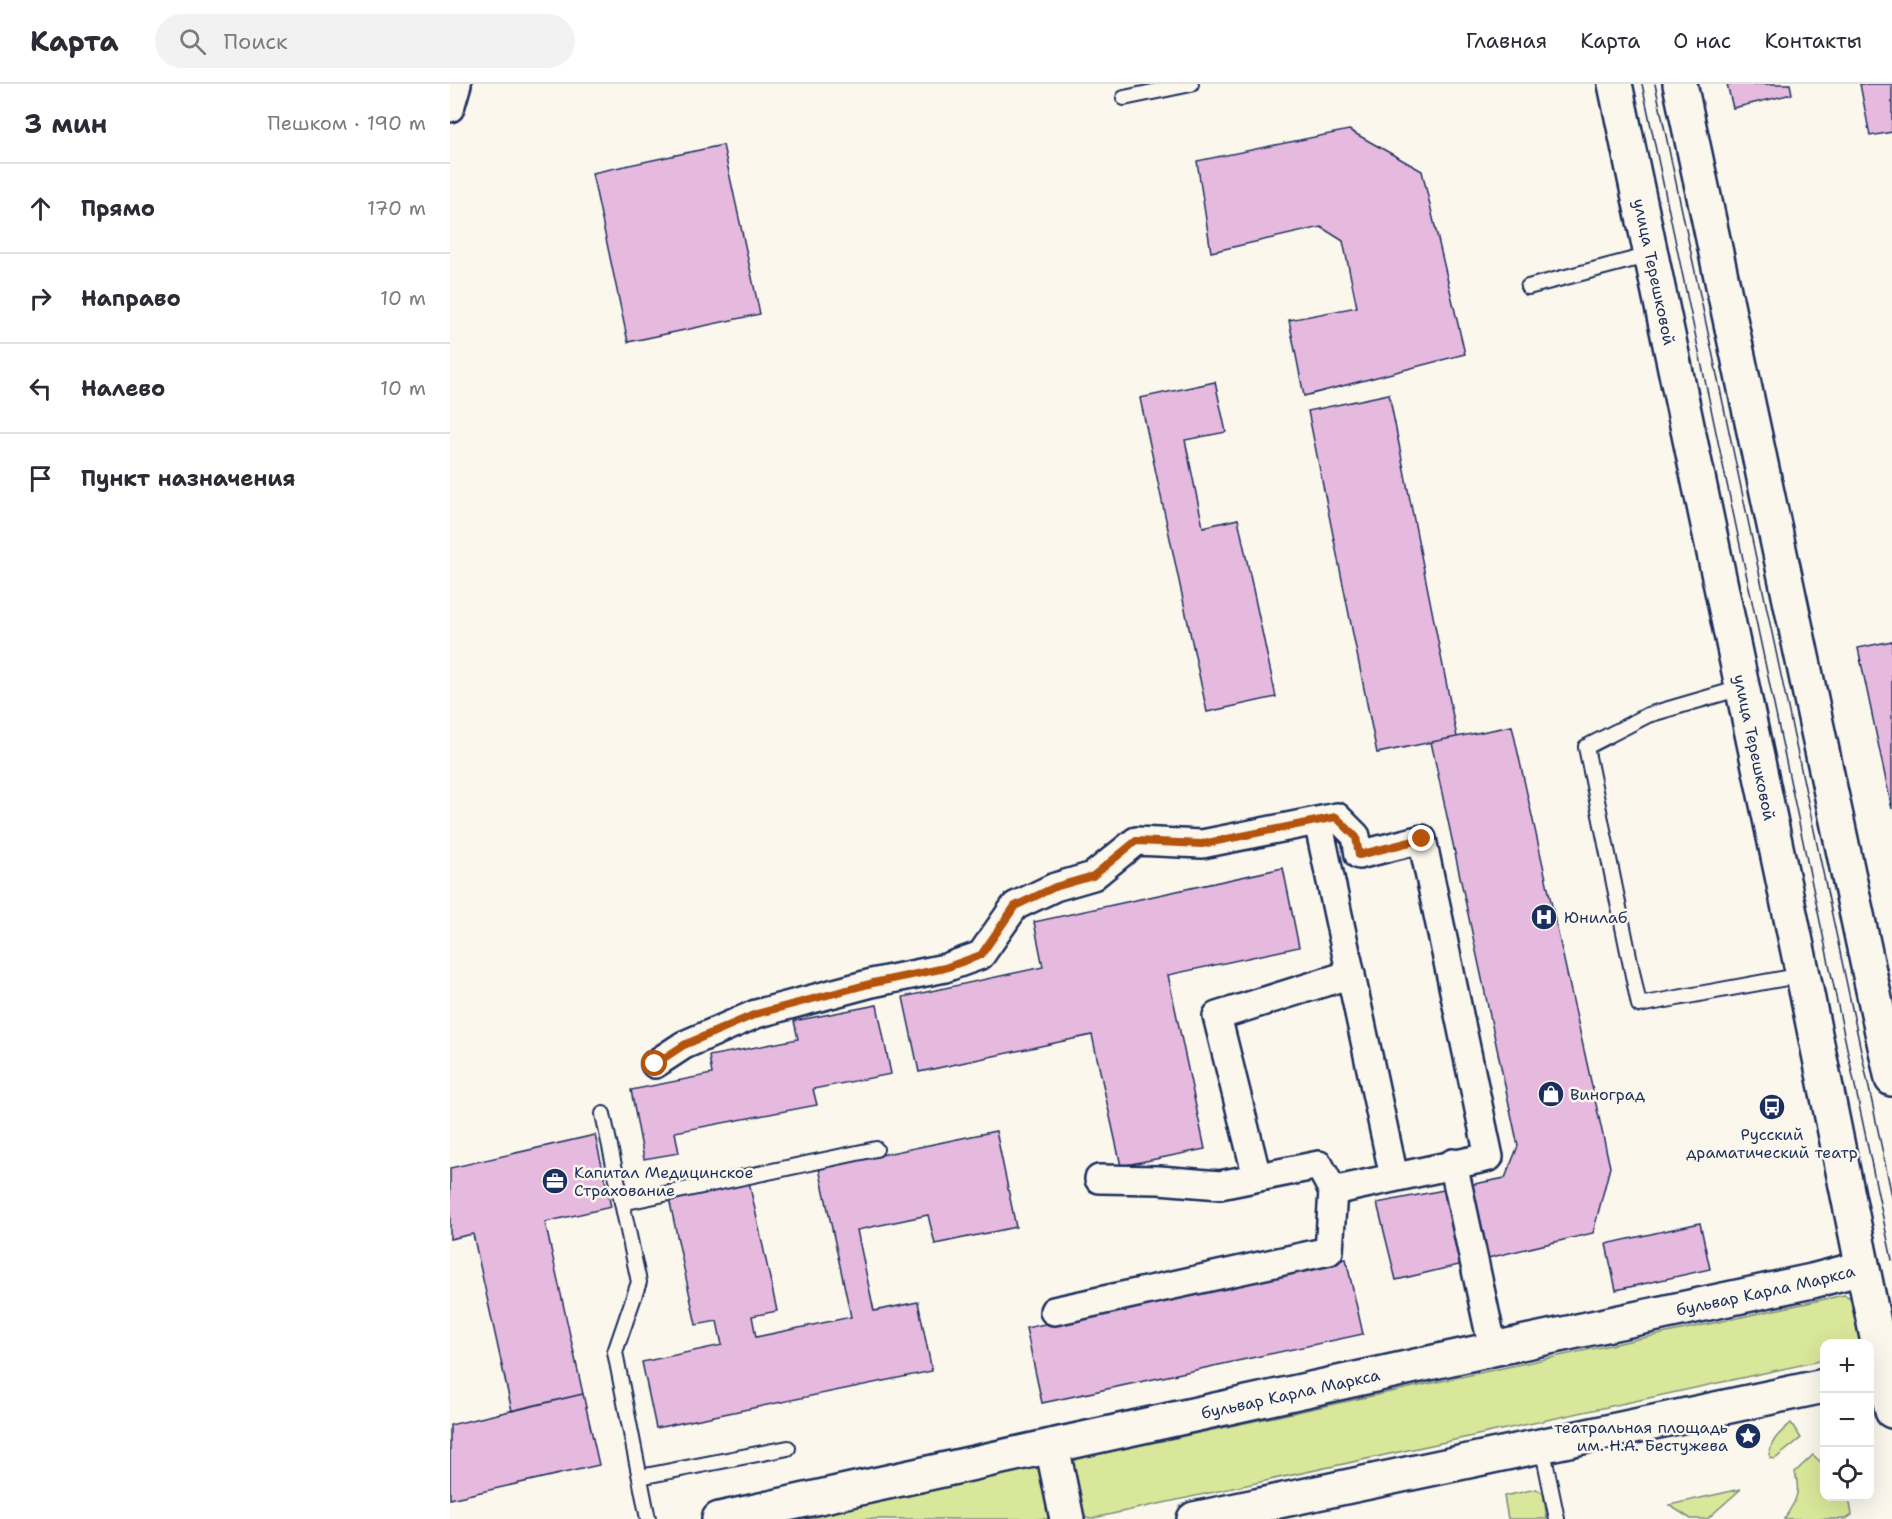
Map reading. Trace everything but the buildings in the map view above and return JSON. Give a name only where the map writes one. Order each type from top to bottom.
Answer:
[{"type":"main road","name":"улица Терешковой","points":[[1615,84],[1803,975],[1862,1268],[1877,1375],[1892,1411]]},
{"type":"main road","points":[[1680,84],[1892,1079]]},
{"type":"main road","name":"бульвар Карла Маркса","points":[[719,1519],[1812,1281],[1862,1268]]},
{"type":"main road","points":[[1194,1519],[1820,1387]]},
{"type":"main road","points":[[1052,1446],[1066,1519]]},
{"type":"street","points":[[450,108],[457,84]]},
{"type":"street","points":[[655,1064],[684,1045],[756,1014],[873,983],[945,968],[981,955],[1015,906],[1055,887],[1093,876],[1136,841],[1202,844],[1336,817],[1356,837],[1359,855]]},
{"type":"street","points":[[1318,821],[1394,1177]]},
{"type":"street","points":[[1327,863],[1422,839],[1489,1157],[1334,1191]]},
{"type":"street","points":[[1257,1177],[1217,1016],[1351,974]]},
{"type":"street","points":[[1453,1164],[1493,1349]]},
{"type":"street","points":[[1054,1311],[1329,1251],[1334,1191],[1319,1165],[1220,1185],[1159,1180],[1099,1179]]},
{"type":"lane","points":[[1124,98],[1191,84]]},
{"type":"lane","points":[[1528,287],[1650,255]]},
{"type":"lane","points":[[1741,688],[1648,715],[1586,747],[1636,993],[1639,1005],[1803,975]]},
{"type":"lane","points":[[603,1114],[639,1282],[615,1352],[648,1519]]},
{"type":"lane","points":[[622,1203],[876,1149]]},
{"type":"lane","points":[[1542,1446],[1557,1519]]},
{"type":"lane","points":[[640,1477],[788,1448]]},
{"type":"green space","points":[[1844,1295],[1854,1299],[1864,1339],[1820,1339],[1820,1361],[1089,1519],[1083,1516],[1072,1470],[1077,1459]]},
{"type":"green space","points":[[1791,1423],[1801,1438],[1775,1459],[1770,1458],[1773,1443]]},
{"type":"green space","points":[[1813,1455],[1820,1461],[1820,1501],[1850,1501],[1852,1515],[1846,1519],[1784,1519],[1796,1497],[1798,1486],[1795,1472]]},
{"type":"green space","points":[[1032,1467],[1041,1469],[1052,1519],[796,1519]]},
{"type":"green space","points":[[1536,1489],[1543,1493],[1547,1519],[1508,1519],[1504,1496]]},
{"type":"green space","points":[[1741,1489],[1707,1519],[1691,1519],[1669,1505]]},
{"type":"tram line","points":[[1642,84],[1892,1260]]},
{"type":"tram line","points":[[1655,84],[1892,1196]]},
{"type":"place","name":"Юнилаб","points":[[1544,917]]},
{"type":"place","name":"Виноград","points":[[1551,1094]]},
{"type":"place","name":"Русский драматический театр","points":[[1772,1107]]},
{"type":"place","name":"Капитал Медицинское Страхование","points":[[555,1181]]},
{"type":"place","name":"театральная площадь им. Н.А. Бестужева","points":[[1748,1436]]},
{"type":"route","points":[[655,1064],[684,1045],[756,1014],[873,983],[945,968],[981,955],[1015,906],[1055,887],[1093,876],[1136,841],[1202,844],[1336,817],[1356,837],[1359,855],[1422,839]]}]
